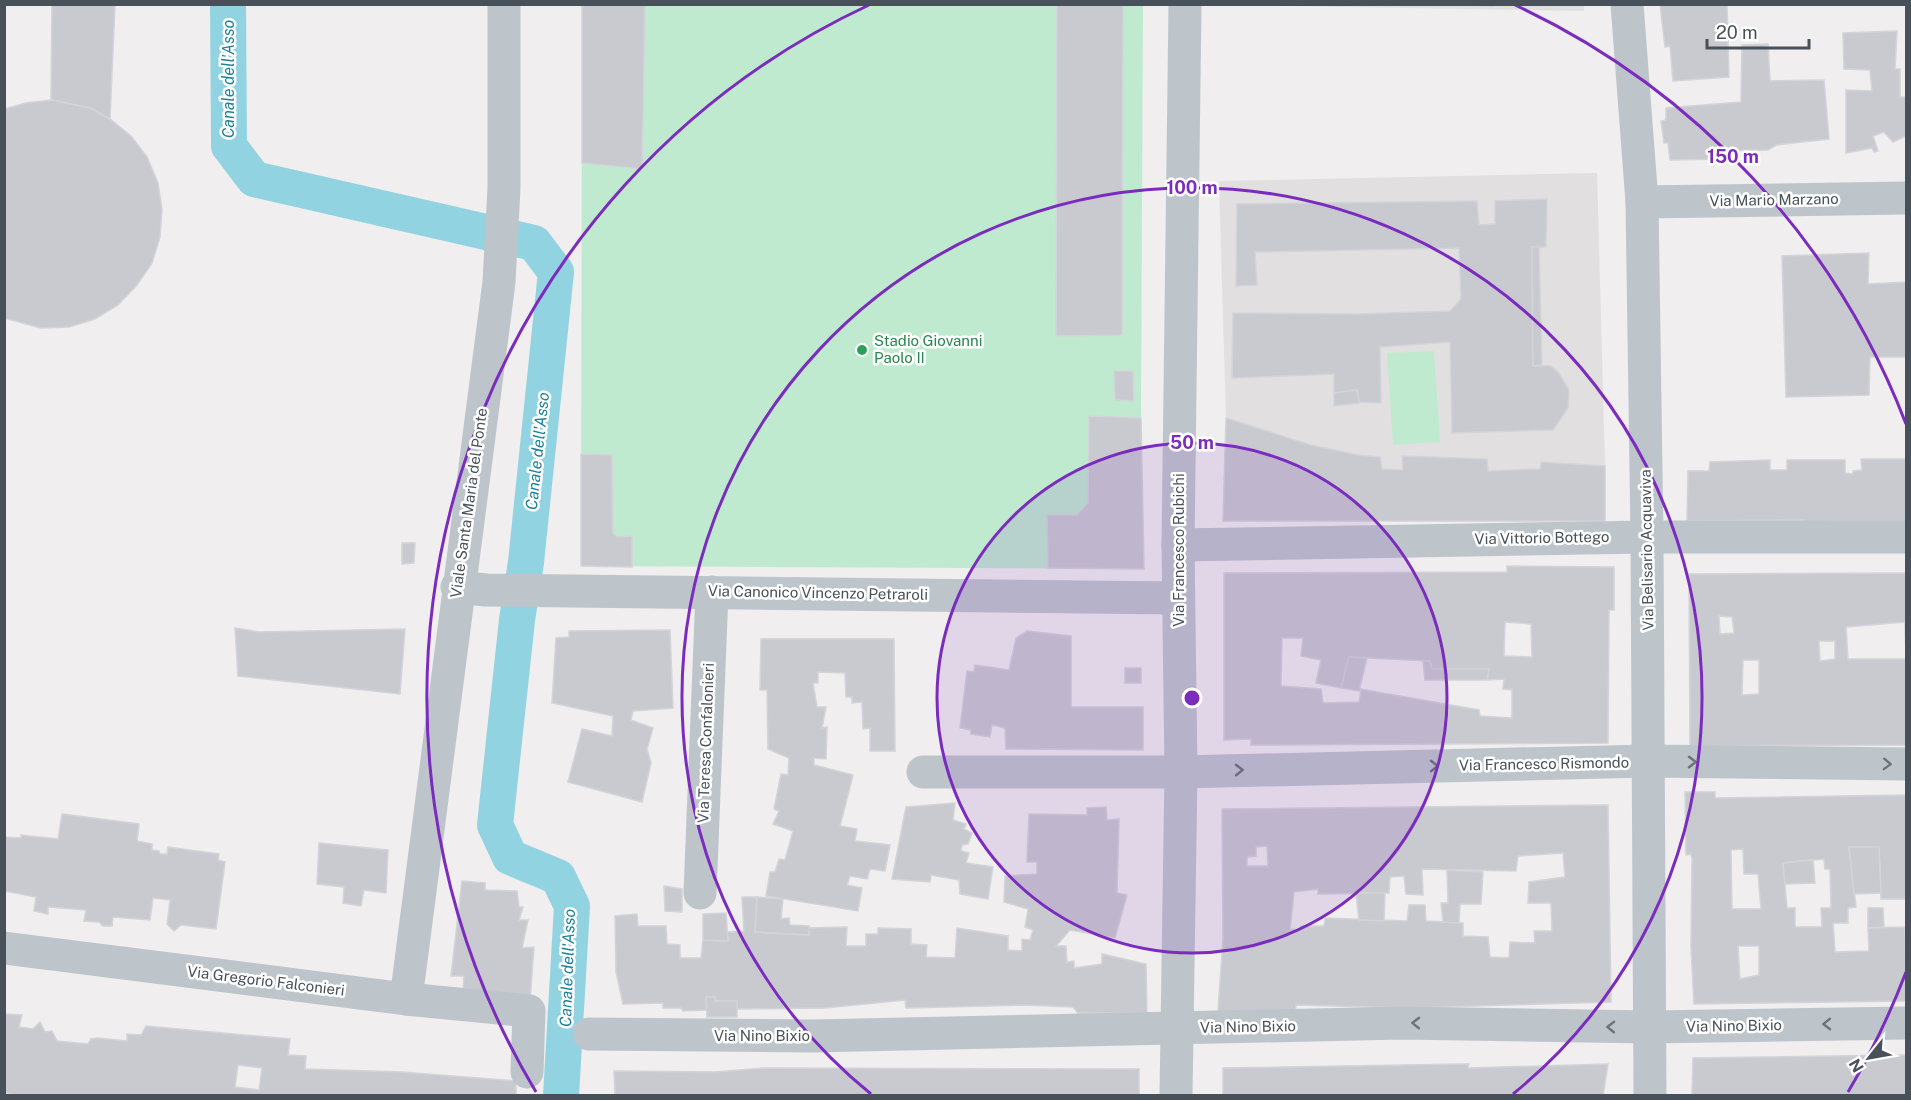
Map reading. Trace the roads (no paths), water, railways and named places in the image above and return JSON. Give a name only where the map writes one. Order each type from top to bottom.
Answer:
[{"type":"street","name":"Viale Santa Maria del Ponte","points":[[406,999],[472,588],[499,282],[504,188],[504,4]]},
{"type":"street","name":"Via Francesco Rubichi","points":[[1176,1095],[1181,771],[1178,545],[1185,4]]},
{"type":"street","name":"Via Belisario Acquaviva","points":[[1627,4],[1641,202],[1647,537],[1650,1095]]},
{"type":"street","name":"Via Mario Marzano","points":[[1641,202],[1906,198]]},
{"type":"street","name":"Via Vittorio Bottego","points":[[1178,545],[1647,537],[1906,537]]},
{"type":"street","name":"Via Canonico Vincenzo Petraroli","points":[[472,588],[1179,598]]},
{"type":"street","name":"Via Teresa Confalonieri","points":[[700,893],[712,592]]},
{"type":"street","name":"Via Francesco Rismondo","points":[[923,772],[1181,771],[1648,762],[1906,764]]},
{"type":"street","name":"Via Gregorio Falconieri","points":[[4,948],[406,999],[529,1011],[527,1072]]},
{"type":"street","name":"Via Nino Bixio","points":[[589,1034],[813,1036],[1401,1023],[1649,1027],[1906,1023]]},
{"type":"waterway","name":"Canale dell'Asso","points":[[228,4],[229,146],[254,179],[534,243],[556,272],[526,562],[517,620],[495,825],[510,857],[558,877],[572,906],[561,1096]]},
{"type":"place","name":"Stadio Giovanni Paolo II","points":[[862,350]]}]
